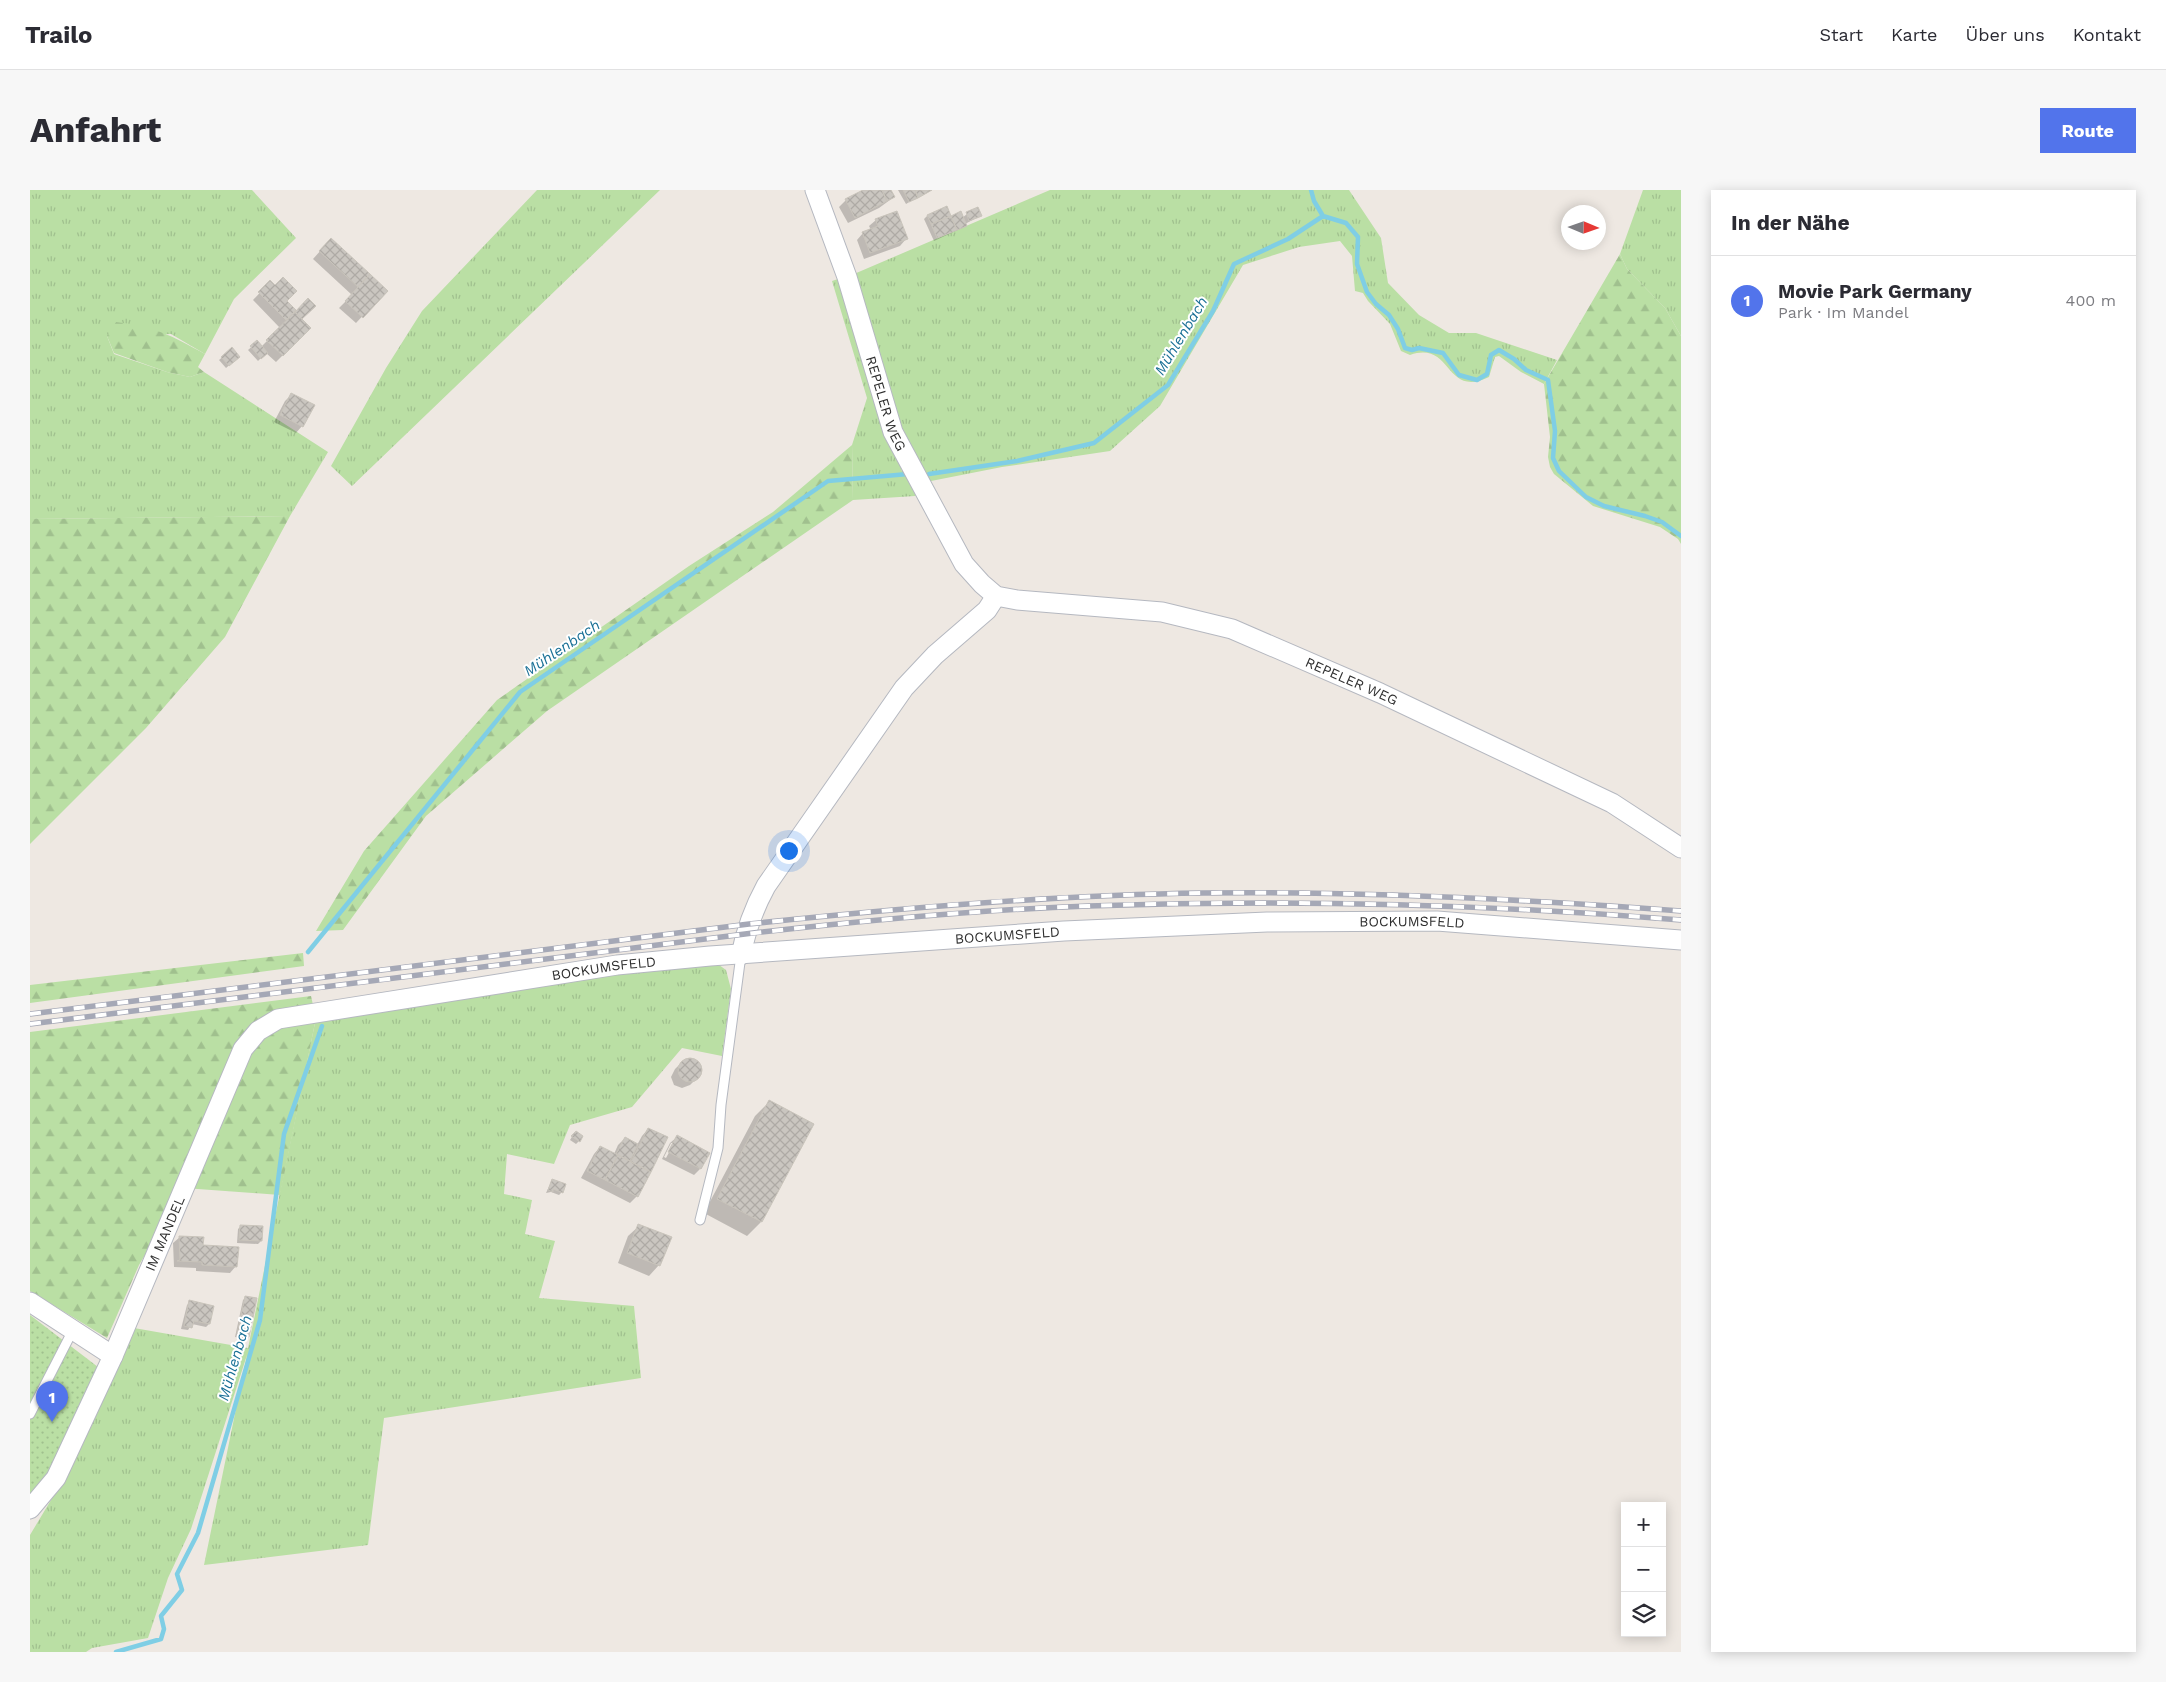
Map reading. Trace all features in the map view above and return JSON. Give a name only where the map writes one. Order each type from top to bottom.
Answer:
[{"type":"street","name":"REPELER WEG","points":[[815,190],[847,277],[893,432],[964,564],[996,596],[1018,600],[1162,612],[1232,629],[1380,694],[1612,803],[1681,848]]},
{"type":"street","points":[[741,955],[751,917],[766,886],[904,688],[935,655],[987,610],[996,596]]},
{"type":"street","name":"BOCKUMSFELD","points":[[338,1011],[521,979],[617,965],[710,956],[1064,931],[1268,922],[1437,921],[1681,940]]},
{"type":"street","name":"IM MANDEL","points":[[30,1509],[56,1478],[113,1356],[243,1049],[258,1031],[278,1019],[338,1011]]},
{"type":"street","points":[[30,1302],[113,1356]]},
{"type":"lane","points":[[700,1220],[718,1148],[721,1105],[741,955]]},
{"type":"lane","points":[[30,1414],[73,1330]]},
{"type":"green space","points":[[30,190],[252,190],[296,238],[234,299],[205,354],[171,334],[107,336],[114,354],[167,372],[190,377],[204,372],[328,452],[290,516],[30,519]]},
{"type":"green space","points":[[537,190],[660,190],[352,486],[331,466],[386,368],[422,311]]},
{"type":"green space","points":[[1050,190],[1349,190],[1381,238],[1388,283],[1419,315],[1449,333],[1476,333],[1557,360],[1544,384],[1521,372],[1499,356],[1495,357],[1489,377],[1474,382],[1464,381],[1434,355],[1424,353],[1410,355],[1401,351],[1390,324],[1363,293],[1355,291],[1352,256],[1340,241],[1299,247],[1243,265],[1160,406],[1110,451],[1002,467],[926,482],[915,496],[853,500],[852,445],[867,398],[832,281],[841,278],[902,471],[921,469],[898,425],[854,274]]},
{"type":"green space","points":[[1643,190],[1681,190],[1681,336],[1665,308],[1627,269],[1620,254]]},
{"type":"green space","points":[[1620,254],[1627,269],[1665,308],[1681,336],[1681,544],[1678,539],[1660,527],[1593,506],[1554,474],[1550,467],[1548,457],[1550,437],[1544,384]]},
{"type":"green space","points":[[116,322],[142,326],[162,333],[205,354],[198,367],[204,372],[190,377],[167,372],[114,353],[107,336]]},
{"type":"green space","points":[[852,445],[853,500],[547,711],[426,816],[343,930],[316,931],[364,851],[497,700],[689,566],[773,512]]},
{"type":"green space","points":[[290,516],[225,637],[146,728],[30,844],[30,519]]},
{"type":"green space","points":[[303,953],[304,966],[30,1003],[30,985]]},
{"type":"green space","points":[[715,962],[726,970],[731,989],[722,1056],[682,1048],[632,1107],[570,1125],[554,1164],[507,1154],[504,1194],[532,1200],[525,1234],[555,1241],[539,1298],[634,1306],[641,1378],[384,1418],[368,1545],[204,1565],[247,1355],[191,1529],[168,1578],[148,1638],[92,1648],[86,1652],[30,1652],[30,1535],[57,1490],[134,1328],[248,1348],[316,1018],[522,985]]},
{"type":"green space","points":[[311,996],[316,1018],[280,1195],[184,1188],[139,1265],[107,1338],[30,1291],[30,1032]]},
{"type":"green space","points":[[30,1315],[98,1367],[49,1477],[30,1499]]},
{"type":"building","points":[[863,190],[882,190],[887,201],[855,218],[845,199]]},
{"type":"building","points":[[882,190],[891,190],[895,197],[887,201]]},
{"type":"building","points":[[903,190],[915,190],[918,198],[909,202]]},
{"type":"building","points":[[915,190],[932,190],[918,198]]},
{"type":"building","points":[[947,206],[951,216],[931,224],[927,215]]},
{"type":"building","points":[[978,207],[982,216],[969,221],[966,212]]},
{"type":"building","points":[[897,211],[908,239],[870,253],[862,232],[878,226],[875,219]]},
{"type":"building","points":[[961,211],[967,226],[957,230],[951,216]]},
{"type":"building","points":[[951,216],[957,230],[937,238],[931,224]]},
{"type":"building","points":[[331,238],[370,274],[358,287],[319,251]]},
{"type":"building","points":[[370,274],[388,291],[363,318],[345,301]]},
{"type":"building","points":[[283,277],[297,291],[287,301],[296,310],[286,320],[258,292],[270,280],[275,285]]},
{"type":"building","points":[[308,298],[316,306],[302,319],[295,312]]},
{"type":"building","points":[[295,312],[311,328],[283,356],[266,340]]},
{"type":"building","points":[[257,340],[268,353],[261,359],[250,346]]},
{"type":"building","points":[[232,347],[240,357],[229,366],[221,357]]},
{"type":"building","points":[[291,393],[315,405],[303,427],[280,415]]},
{"type":"building","points":[[690,1058],[699,1061],[702,1070],[699,1079],[690,1082],[681,1079],[678,1070],[681,1061]]},
{"type":"building","points":[[769,1100],[814,1124],[762,1222],[717,1199]]},
{"type":"building","points":[[648,1128],[668,1137],[651,1172],[631,1162]]},
{"type":"building","points":[[576,1131],[583,1136],[580,1142],[571,1136]]},
{"type":"building","points":[[677,1135],[710,1153],[701,1169],[668,1152]]},
{"type":"building","points":[[625,1137],[638,1144],[630,1161],[616,1154]]},
{"type":"building","points":[[600,1146],[618,1155],[605,1180],[587,1171]]},
{"type":"building","points":[[618,1155],[651,1172],[638,1197],[605,1180]]},
{"type":"building","points":[[552,1179],[566,1184],[563,1193],[553,1189],[553,1192],[548,1190]]},
{"type":"building","points":[[638,1224],[672,1237],[660,1266],[627,1253]]},
{"type":"building","points":[[240,1225],[263,1226],[262,1241],[239,1240]]},
{"type":"building","points":[[179,1236],[204,1237],[203,1245],[239,1247],[237,1267],[177,1261],[180,1260]]},
{"type":"building","points":[[245,1296],[257,1298],[249,1337],[237,1334]]},
{"type":"building","points":[[189,1300],[214,1306],[210,1324],[194,1321],[192,1328],[184,1326]]},
{"type":"waterway","points":[[1311,190],[1314,201],[1323,216],[1346,223],[1358,237],[1357,264],[1367,292],[1376,304],[1389,315],[1398,329],[1405,348],[1412,350],[1419,348],[1443,353],[1459,375],[1477,380],[1487,374],[1491,355],[1499,350],[1514,359],[1526,370],[1548,380],[1555,431],[1553,458],[1559,471],[1586,497],[1604,506],[1662,522],[1681,536]]},
{"type":"waterway","name":"Mühlenbach","points":[[929,474],[1017,461],[1094,443],[1168,385],[1213,311],[1234,264],[1288,239],[1323,216]]},
{"type":"waterway","name":"Mühlenbach","points":[[308,952],[520,692],[828,481],[908,474]]},
{"type":"waterway","name":"Mühlenbach","points":[[116,1652],[161,1639],[164,1629],[161,1616],[182,1590],[177,1574],[198,1533],[260,1320],[284,1134],[322,1026]]},
{"type":"railway","points":[[30,1014],[749,924],[1032,899],[1146,894],[1322,893],[1562,903],[1681,911]]},
{"type":"railway","points":[[30,1024],[745,934],[873,920],[1002,910],[1162,904],[1385,904],[1533,910],[1681,920]]},
{"type":"place","name":"Movie Park Germany","points":[[52,1422]]}]
